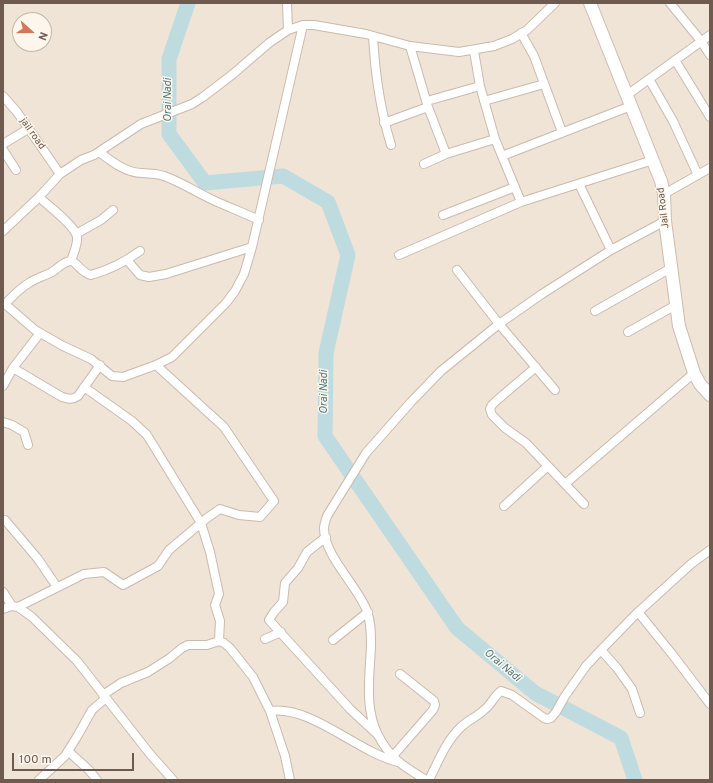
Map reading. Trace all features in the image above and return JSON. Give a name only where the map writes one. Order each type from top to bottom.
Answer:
[{"type":"street","points":[[287,3],[288,30]]},
{"type":"street","points":[[3,231],[39,197],[60,174],[82,160],[99,152],[141,124],[192,104],[203,98],[268,43],[288,30],[303,25],[314,25],[373,36],[410,46],[459,52],[474,51],[494,46],[527,30],[555,3]]},
{"type":"street","name":"Jail Road","points":[[590,3],[653,160],[664,194],[665,221],[679,326],[694,373],[700,384],[710,395]]},
{"type":"street","points":[[670,3],[701,41],[710,55]]},
{"type":"street","points":[[71,261],[65,263],[50,273],[29,282],[4,304],[40,332],[100,364],[106,372],[112,376],[123,377],[156,366],[172,356],[226,303],[235,291],[244,274],[252,247],[303,25]]},
{"type":"street","points":[[521,33],[534,56],[562,132]]},
{"type":"street","points":[[502,156],[562,132],[629,101],[649,79],[710,35]]},
{"type":"street","points":[[373,36],[375,70],[384,123],[391,145]]},
{"type":"street","points":[[410,46],[428,104],[446,154]]},
{"type":"street","points":[[474,51],[480,86],[495,139],[521,202]]},
{"type":"street","points":[[675,60],[710,117]]},
{"type":"street","points":[[649,79],[673,121],[698,175]]},
{"type":"street","points":[[484,101],[544,84]]},
{"type":"street","points":[[384,123],[428,104],[480,86]]},
{"type":"street","name":"jail road","points":[[3,96],[60,174]]},
{"type":"street","points":[[3,144],[28,129]]},
{"type":"street","points":[[424,164],[446,154],[495,139]]},
{"type":"street","points":[[3,150],[16,170]]},
{"type":"street","points":[[99,152],[112,162],[133,172],[152,173],[164,176],[259,220]]},
{"type":"street","points":[[399,255],[521,202],[653,160]]},
{"type":"street","points":[[664,194],[710,168]]},
{"type":"street","points":[[579,184],[610,250]]},
{"type":"street","points":[[443,215],[515,188]]},
{"type":"street","points":[[39,197],[72,227],[76,234],[76,246],[71,261]]},
{"type":"street","points":[[76,234],[101,220],[113,210]]},
{"type":"street","points":[[377,734],[372,716],[370,700],[369,682],[371,628],[368,612],[339,566],[326,541],[324,527],[327,516],[366,453],[411,402],[442,371],[499,324],[542,294],[610,250],[665,221]]},
{"type":"street","points":[[127,260],[140,275],[149,277],[166,274],[252,247]]},
{"type":"street","points":[[71,261],[74,262],[81,270],[91,275],[113,267],[140,251]]},
{"type":"street","points":[[595,311],[671,268]]},
{"type":"street","points":[[457,270],[499,324],[555,390]]},
{"type":"street","points":[[628,332],[676,304]]},
{"type":"street","points":[[3,386],[13,368],[40,332]]},
{"type":"street","points":[[13,368],[62,397],[73,399],[78,396],[100,364]]},
{"type":"street","points":[[3,610],[15,606],[84,574],[104,572],[123,585],[158,566],[169,550],[220,509],[239,515],[260,517],[274,501],[224,427],[156,366]]},
{"type":"street","points":[[536,367],[492,404],[490,409],[492,415],[505,428],[526,444],[584,504]]},
{"type":"street","points":[[565,484],[694,373]]},
{"type":"street","points":[[84,387],[132,420],[147,435],[201,523],[210,552],[219,594],[215,605],[220,621],[219,641]]},
{"type":"street","points":[[3,422],[24,432],[28,444]]},
{"type":"street","points":[[504,506],[548,466]]},
{"type":"street","points":[[5,520],[38,559],[56,587]]},
{"type":"street","points":[[326,537],[307,552],[298,568],[285,583],[283,602],[269,620],[350,709],[377,734],[395,759],[423,779],[453,736],[462,726],[484,710],[496,694],[501,692],[512,695],[544,718],[551,718],[586,666],[601,650],[638,612],[691,564],[710,550]]},
{"type":"street","points":[[3,592],[15,606],[32,617],[77,661],[150,754],[174,780]]},
{"type":"street","points":[[333,640],[368,612]]},
{"type":"street","points":[[638,612],[709,699]]},
{"type":"street","points":[[265,639],[281,632]]},
{"type":"street","points":[[39,780],[68,751],[92,710],[105,696],[121,683],[148,672],[188,645],[201,645],[219,641],[230,648],[253,677],[270,711],[286,756],[290,780]]},
{"type":"street","points":[[601,650],[632,689],[640,713]]},
{"type":"street","points":[[395,759],[433,710],[435,705],[434,702],[400,674]]},
{"type":"street","points":[[270,711],[279,710],[301,714],[379,756],[395,759]]},
{"type":"street","points":[[68,751],[89,770],[97,780]]},
{"type":"shaded area","points":[[3,3],[710,3],[710,780],[3,780]]},
{"type":"waterway","name":"Orai Nadi","points":[[188,3],[169,59],[169,134],[205,183],[283,176],[328,202],[348,255],[326,353],[325,436],[457,628],[535,693],[621,738],[635,780]]}]
